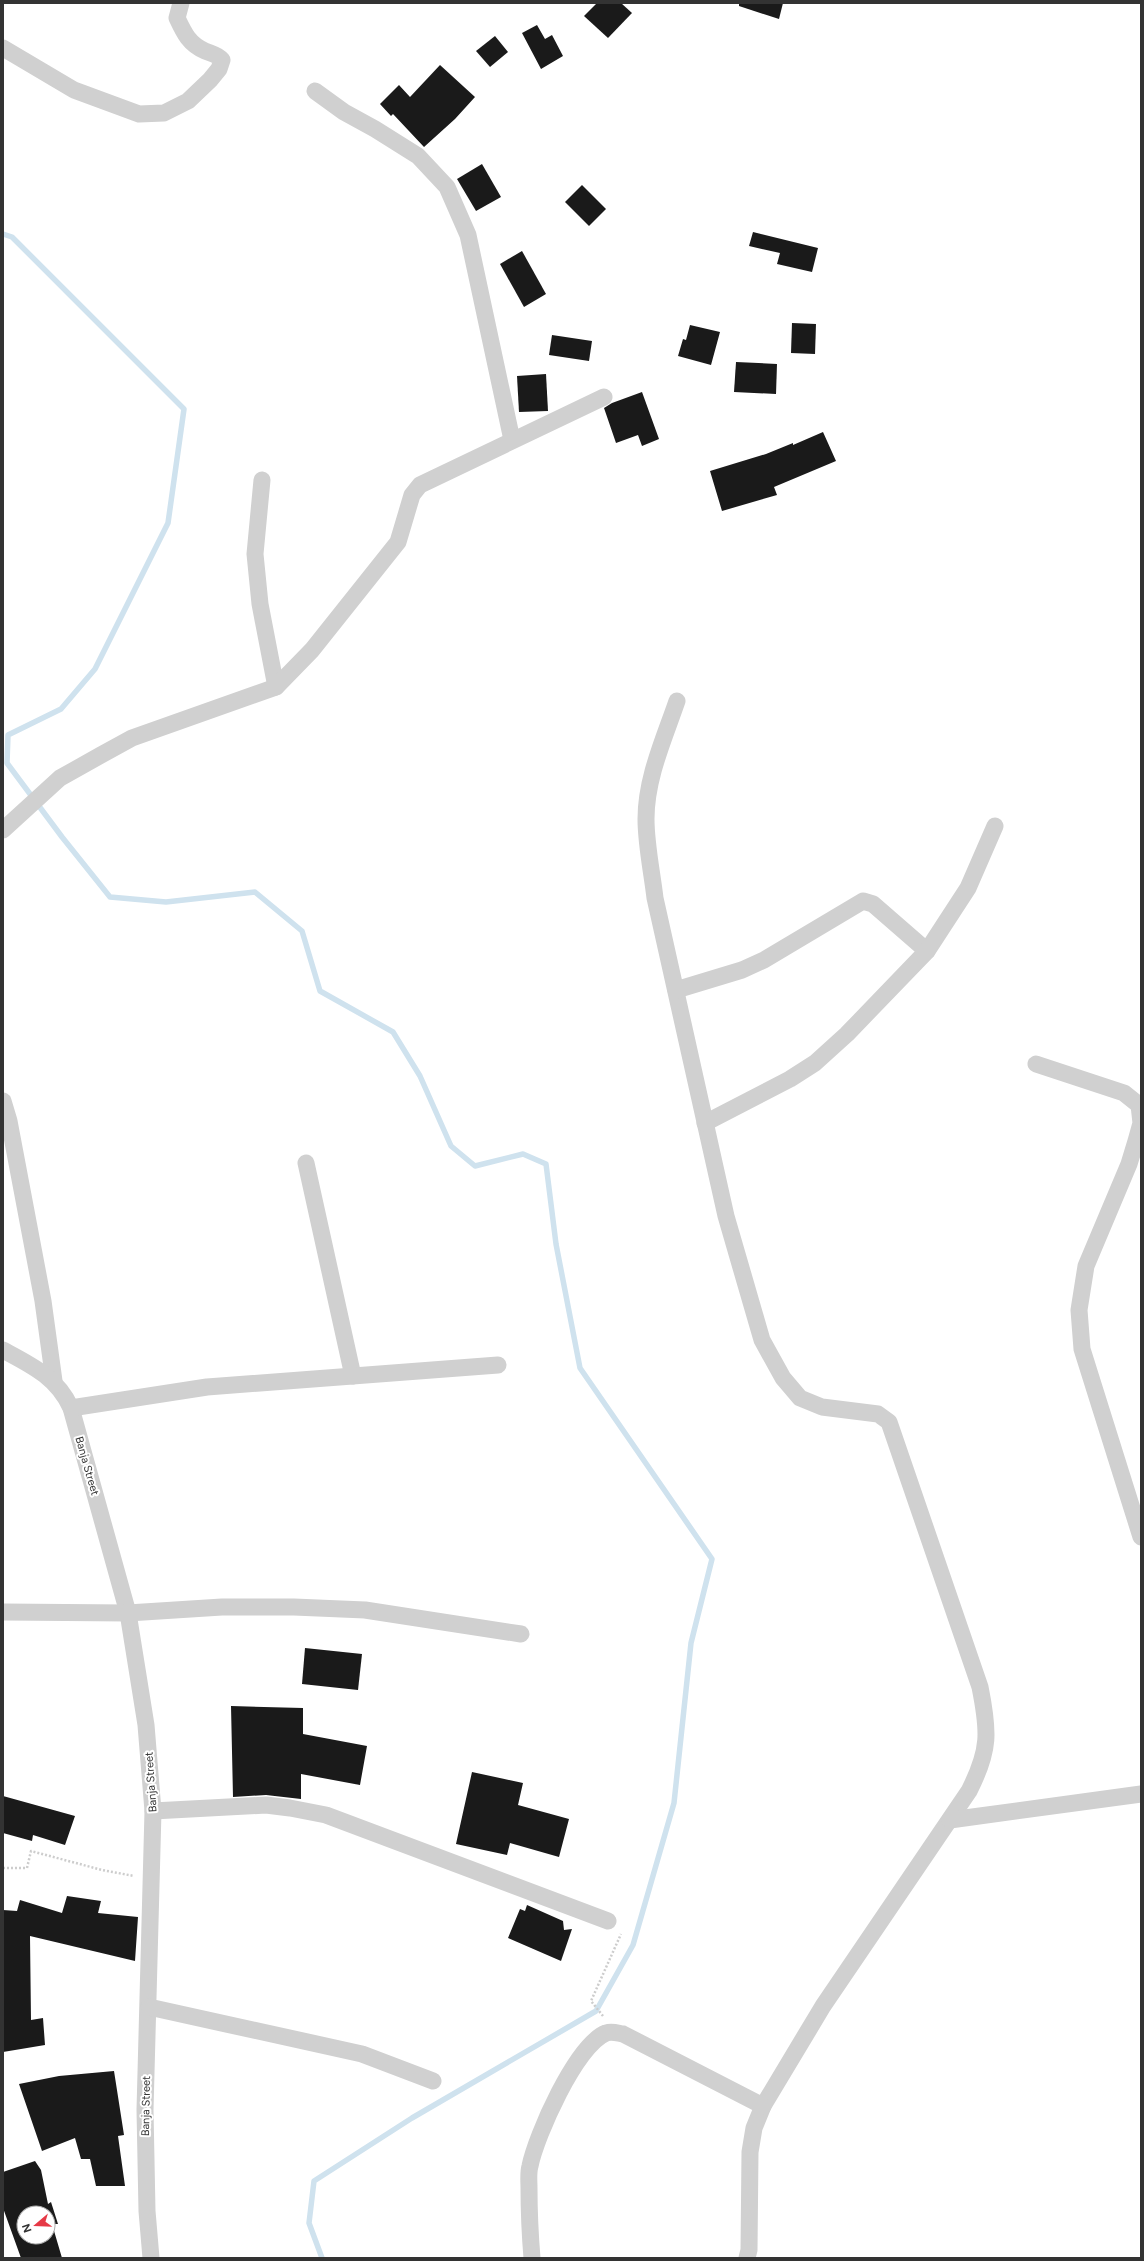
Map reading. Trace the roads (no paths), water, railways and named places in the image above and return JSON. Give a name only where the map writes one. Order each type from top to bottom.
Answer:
[{"type":"street","points":[[3,48],[74,90],[139,114],[164,113],[188,101],[210,80],[219,69],[222,60],[217,55],[205,51],[187,40],[177,18],[181,3]]},
{"type":"street","points":[[315,90],[344,112],[375,128],[418,156],[447,187],[470,242],[512,440]]},
{"type":"street","points":[[3,830],[60,778],[107,751],[132,738],[276,687],[312,650],[398,542],[412,495],[420,485],[604,397]]},
{"type":"street","points":[[262,480],[255,554],[260,604],[276,687]]},
{"type":"street","points":[[677,701],[653,770],[646,818],[655,898],[726,1216],[762,1340],[783,1378],[800,1398],[822,1407],[878,1414],[889,1422],[980,1687],[987,1725],[985,1747],[979,1771],[950,1820],[823,2006],[763,2106],[754,2128],[750,2152],[749,2250],[747,2258]]},
{"type":"street","points":[[705,1123],[790,1079],[815,1063],[847,1034],[927,951],[968,888],[995,826]]},
{"type":"street","points":[[676,990],[742,970],[764,960],[864,901],[873,904],[927,951]]},
{"type":"street","points":[[1036,1064],[1124,1093],[1139,1105],[1141,1123],[1128,1164],[1086,1266],[1079,1310],[1082,1349],[1141,1537]]},
{"type":"street","points":[[3,1101],[9,1121],[43,1302],[54,1381]]},
{"type":"street","points":[[306,1163],[353,1376]]},
{"type":"street","name":"Banja Street","points":[[3,1350],[36,1367],[54,1381],[66,1396],[71,1408],[128,1613],[146,1725],[153,1811],[149,2007],[145,2110],[147,2211],[151,2258]]},
{"type":"street","points":[[71,1408],[207,1387],[498,1365]]},
{"type":"street","points":[[3,1612],[128,1613],[222,1607],[302,1607],[365,1610],[521,1634]]},
{"type":"street","points":[[950,1820],[1141,1794]]},
{"type":"street","points":[[153,1811],[266,1805],[326,1815],[608,1921]]},
{"type":"street","points":[[149,2007],[362,2054],[433,2081]]},
{"type":"street","points":[[532,2258],[529,2221],[530,2167],[563,2084],[578,2061],[597,2039],[605,2033],[613,2032],[623,2034],[763,2106]]},
{"type":"waterway","points":[[3,234],[12,237],[184,409],[168,523],[95,669],[61,709],[8,735],[7,763],[62,837],[110,897],[166,902],[255,892],[302,931],[320,991],[393,1032],[420,1076],[451,1146],[475,1166],[523,1154],[546,1164],[556,1244],[580,1368],[712,1559],[691,1643],[674,1803],[633,1945],[596,2011],[412,2118],[314,2181],[309,2223],[322,2258]]}]
